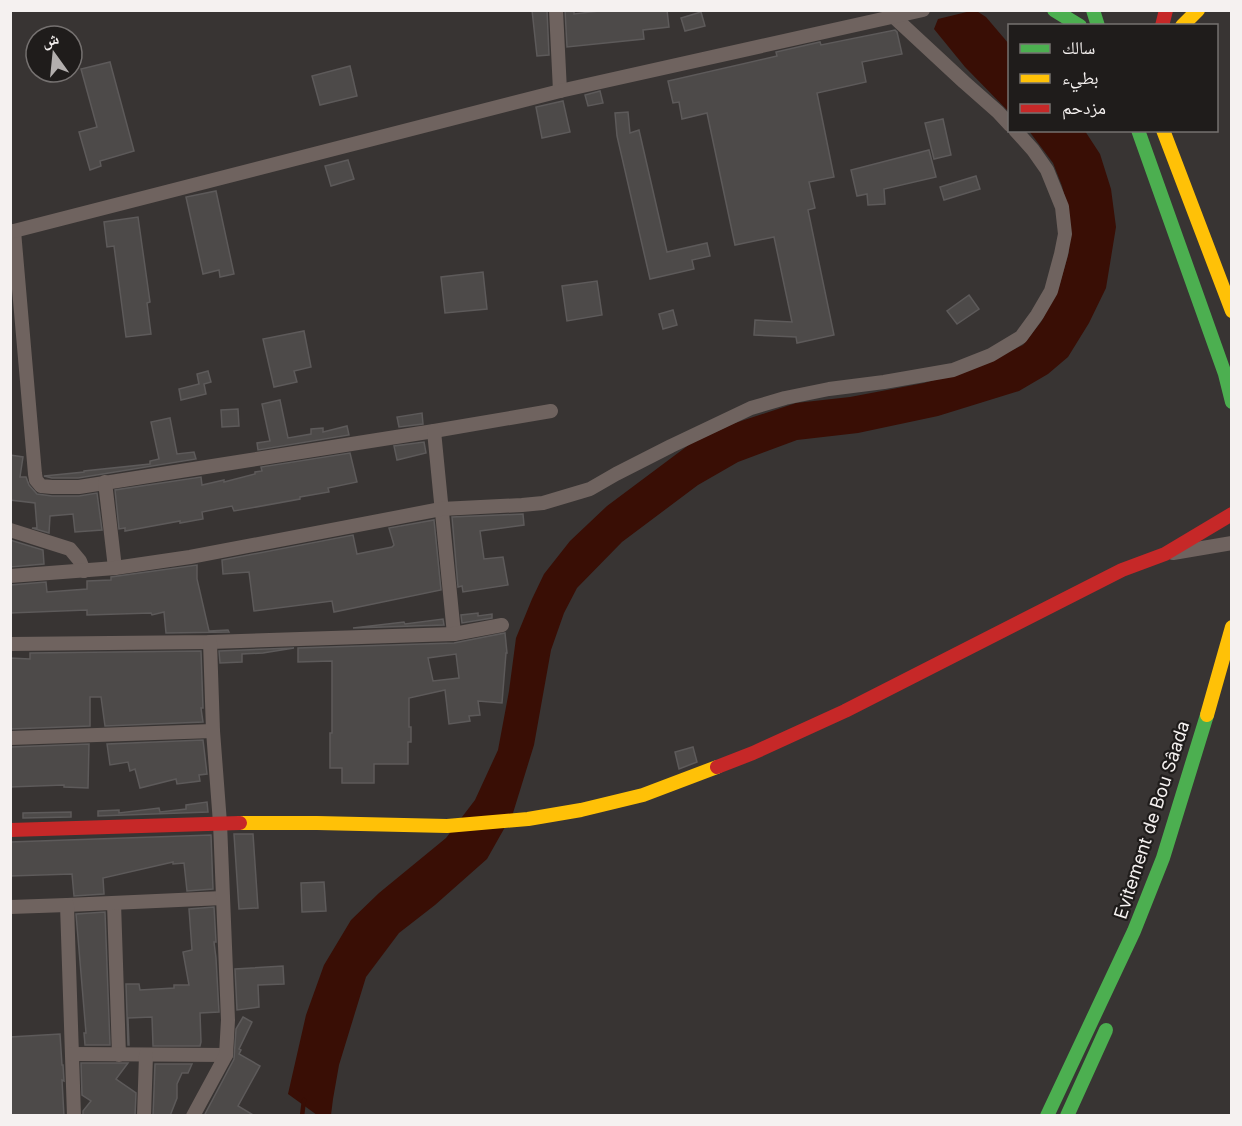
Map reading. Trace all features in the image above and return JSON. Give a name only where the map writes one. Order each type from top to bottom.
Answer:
[{"type":"main road","points":[[1054,10],[1077,24]]},
{"type":"main road","points":[[1184,24],[1198,10]]},
{"type":"main road","points":[[1139,132],[1225,374],[1232,402]]},
{"type":"main road","points":[[1164,132],[1232,311]]},
{"type":"main road","points":[[10,830],[219,823],[447,826],[528,819],[581,810],[643,795],[753,753],[844,711],[1122,570],[1165,554],[1232,514]]},
{"type":"main road","name":"Evitement de Bou Sâada","points":[[1047,1116],[1134,931],[1163,858],[1232,627]]},
{"type":"main road","name":"Evitement de Bou Sâada","points":[[1212,746],[1232,678]]},
{"type":"main road","points":[[1067,1116],[1111,1019]]},
{"type":"street","points":[[556,10],[560,91]]},
{"type":"street","points":[[551,411],[79,487],[41,486],[36,480],[12,231],[560,91],[923,10]]},
{"type":"street","points":[[894,17],[1008,122]]},
{"type":"street","points":[[10,576],[115,568],[190,557],[441,509],[543,503],[590,489],[750,408],[829,389],[953,370],[991,355],[1021,337],[1037,315],[1051,291],[1065,234],[1062,207],[1047,170],[1017,132]]},
{"type":"street","points":[[434,431],[454,634]]},
{"type":"street","points":[[105,482],[115,568]]},
{"type":"street","points":[[10,530],[70,549],[80,561],[84,571]]},
{"type":"street","points":[[1165,554],[1232,543]]},
{"type":"street","points":[[10,644],[210,642],[454,634],[501,626]]},
{"type":"street","points":[[193,1116],[226,1055],[228,1020],[210,642]]},
{"type":"street","points":[[10,738],[213,731]]},
{"type":"street","points":[[10,907],[223,898]]},
{"type":"street","points":[[114,903],[119,1055]]},
{"type":"street","points":[[67,904],[74,1116]]},
{"type":"street","points":[[72,1054],[226,1055]]},
{"type":"street","points":[[144,1116],[146,1055]]},
{"type":"shaded area","points":[[975,10],[986,17],[1008,43],[1008,111],[965,67],[934,29],[938,19]]},
{"type":"shaded area","points":[[1030,132],[1086,132],[1100,154],[1111,189],[1116,227],[1106,288],[1089,323],[1068,357],[1048,374],[1019,391],[938,416],[858,433],[797,440],[738,462],[698,485],[622,542],[577,588],[564,613],[551,650],[534,745],[513,813],[487,859],[399,933],[366,977],[339,1065],[331,1115],[317,1115],[288,1094],[306,1015],[324,965],[351,920],[379,893],[446,838],[475,800],[498,750],[516,638],[544,574],[570,541],[607,506],[690,444],[735,423],[796,403],[850,397],[924,383],[973,369],[1023,345],[1041,322],[1059,287],[1069,252],[1070,217],[1053,163]]},
{"type":"building","points":[[532,10],[547,10],[549,55],[537,56]]},
{"type":"building","points":[[565,10],[574,10],[574,14],[608,10],[667,10],[669,27],[643,30],[644,39],[567,47]]},
{"type":"building","points":[[701,12],[705,26],[685,31],[681,18]]},
{"type":"building","points":[[895,30],[902,54],[862,62],[866,82],[817,93],[834,177],[809,182],[815,208],[808,210],[834,335],[797,343],[796,337],[754,335],[755,320],[792,322],[774,237],[735,245],[707,113],[682,119],[679,102],[673,103],[668,81],[777,56],[776,52],[820,42],[821,45]]},
{"type":"building","points":[[110,62],[134,151],[100,161],[101,166],[90,170],[79,132],[97,127],[84,80],[84,68]]},
{"type":"building","points":[[350,66],[357,96],[320,105],[312,76]]},
{"type":"building","points":[[600,91],[603,103],[588,106],[585,95]]},
{"type":"building","points":[[563,101],[570,132],[542,138],[536,107]]},
{"type":"building","points":[[628,112],[630,133],[639,130],[667,252],[707,243],[710,256],[692,260],[694,269],[650,279],[617,136],[615,113]]},
{"type":"building","points":[[943,119],[951,155],[934,159],[925,123]]},
{"type":"building","points":[[929,150],[936,177],[884,189],[885,204],[868,205],[867,194],[857,196],[851,170]]},
{"type":"building","points":[[348,160],[354,179],[331,186],[325,166]]},
{"type":"building","points":[[976,176],[980,189],[944,200],[940,187]]},
{"type":"building","points":[[216,191],[234,274],[220,277],[219,270],[203,274],[186,197]]},
{"type":"building","points":[[138,217],[150,302],[147,303],[151,334],[126,337],[114,246],[107,247],[104,222]]},
{"type":"building","points":[[483,272],[487,309],[445,313],[441,277]]},
{"type":"building","points":[[597,281],[602,315],[567,321],[562,286]]},
{"type":"building","points":[[969,295],[979,309],[957,324],[947,311]]},
{"type":"building","points":[[673,310],[677,325],[663,329],[659,314]]},
{"type":"building","points":[[304,331],[311,367],[294,371],[297,382],[274,387],[263,339]]},
{"type":"building","points":[[208,371],[211,382],[204,384],[206,394],[181,400],[179,389],[199,384],[197,374]]},
{"type":"building","points":[[280,400],[288,438],[311,434],[311,429],[323,428],[323,432],[347,426],[349,435],[258,450],[257,443],[270,441],[262,404]]},
{"type":"building","points":[[238,409],[239,426],[222,427],[221,410]]},
{"type":"building","points":[[422,413],[423,424],[399,427],[397,417]]},
{"type":"building","points":[[170,418],[177,454],[194,452],[196,459],[78,478],[44,476],[150,464],[150,461],[159,459],[151,422]]},
{"type":"building","points":[[424,442],[426,453],[397,460],[394,446]]},
{"type":"building","points":[[350,453],[357,482],[328,488],[329,492],[234,511],[232,506],[202,512],[203,519],[125,531],[125,528],[119,529],[115,490],[201,477],[202,485],[224,480],[224,482],[255,474],[255,472],[262,471],[261,467]]},
{"type":"building","points":[[10,455],[23,457],[20,477],[26,477],[29,485],[37,494],[79,496],[97,493],[102,530],[75,532],[73,514],[50,516],[49,533],[32,528],[37,528],[35,503],[10,500]]},
{"type":"building","points":[[523,514],[524,525],[480,531],[484,559],[503,557],[508,585],[463,592],[462,586],[458,587],[452,517]]},
{"type":"building","points":[[434,520],[441,590],[334,612],[332,601],[254,611],[249,572],[223,574],[222,560],[353,535],[357,554],[392,547],[394,545],[389,528]]},
{"type":"building","points":[[10,540],[43,550],[44,564],[10,567]]},
{"type":"building","points":[[197,565],[197,579],[209,631],[228,630],[229,632],[166,633],[164,612],[152,615],[151,613],[87,615],[87,610],[10,613],[10,585],[46,582],[47,592],[87,589],[87,581],[111,580],[111,577]]},
{"type":"building","points":[[478,613],[478,616],[492,614],[492,618],[462,623],[461,615]]},
{"type":"building","points":[[443,619],[444,625],[353,628],[404,622],[405,624]]},
{"type":"building","points":[[505,633],[507,653],[502,703],[478,701],[480,715],[469,716],[470,721],[449,724],[445,690],[409,698],[411,742],[408,742],[408,764],[374,764],[374,783],[342,783],[342,768],[330,768],[332,661],[298,662],[298,648],[454,643]],"holes":[[[456,654],[459,678],[433,681],[428,658]]]},
{"type":"building","points":[[294,648],[242,654],[242,662],[220,663],[219,651]]},
{"type":"building","points":[[201,651],[203,722],[105,726],[101,697],[90,697],[90,726],[10,729],[10,658],[30,659],[30,653]]},
{"type":"building","points":[[203,740],[207,774],[199,775],[200,781],[177,784],[176,779],[140,788],[135,769],[130,771],[128,762],[110,765],[107,744]]},
{"type":"building","points":[[89,744],[88,788],[64,787],[64,785],[10,787],[10,747]]},
{"type":"building","points":[[693,747],[697,762],[679,769],[675,752]]},
{"type":"building","points":[[207,802],[208,812],[98,816],[98,811],[119,810],[119,813],[159,808],[160,812],[186,809],[186,805]]},
{"type":"building","points":[[71,812],[71,817],[23,818],[23,813]]},
{"type":"building","points":[[234,834],[253,834],[258,908],[239,909]]},
{"type":"building","points":[[211,835],[213,889],[187,891],[184,863],[173,864],[173,862],[103,878],[104,894],[74,896],[72,874],[10,876],[10,842]]},
{"type":"building","points":[[324,882],[326,911],[302,912],[301,883]]},
{"type":"building","points":[[214,907],[219,1012],[200,1013],[200,1046],[153,1046],[152,1017],[128,1018],[128,1045],[126,984],[139,984],[140,990],[189,985],[183,952],[192,950],[189,909]]},
{"type":"building","points":[[105,912],[110,1045],[85,1045],[84,1033],[86,1033],[76,914]]},
{"type":"building","points":[[283,966],[284,984],[258,985],[259,1007],[237,1010],[235,969]]},
{"type":"building","points":[[243,1017],[252,1022],[239,1049],[241,1050],[239,1054],[260,1066],[238,1106],[255,1116],[204,1116],[234,1059],[236,1029]]},
{"type":"building","points":[[60,1034],[64,1116],[10,1116],[10,1037]]},
{"type":"building","points":[[81,1063],[128,1063],[116,1079],[136,1093],[135,1116],[83,1116],[83,1111],[91,1101],[82,1095]]},
{"type":"building","points":[[155,1064],[192,1064],[188,1073],[182,1073],[177,1084],[177,1098],[170,1116],[153,1116]]},
{"type":"waterway","points":[[302,1116],[304,1100]]},
{"type":"traffic: fast","points":[[1054,10],[1077,24]]},
{"type":"traffic: fast","points":[[1093,10],[1097,24]]},
{"type":"traffic: fast","points":[[1139,132],[1225,374],[1232,402]]},
{"type":"traffic: fast","points":[[1047,1116],[1134,931],[1163,858],[1207,715]]},
{"type":"traffic: fast","points":[[1067,1116],[1106,1030]]},
{"type":"traffic: slow","points":[[1184,24],[1198,10]]},
{"type":"traffic: slow","points":[[1164,132],[1232,311]]},
{"type":"traffic: slow","points":[[1207,715],[1232,627]]},
{"type":"traffic: slow","points":[[240,823],[447,826],[528,819],[581,810],[643,795],[717,767]]},
{"type":"traffic: jam","points":[[1162,24],[1166,10]]},
{"type":"traffic: jam","points":[[717,767],[845,711],[1122,570],[1165,554],[1232,514]]},
{"type":"traffic: jam","points":[[10,830],[240,823]]}]
